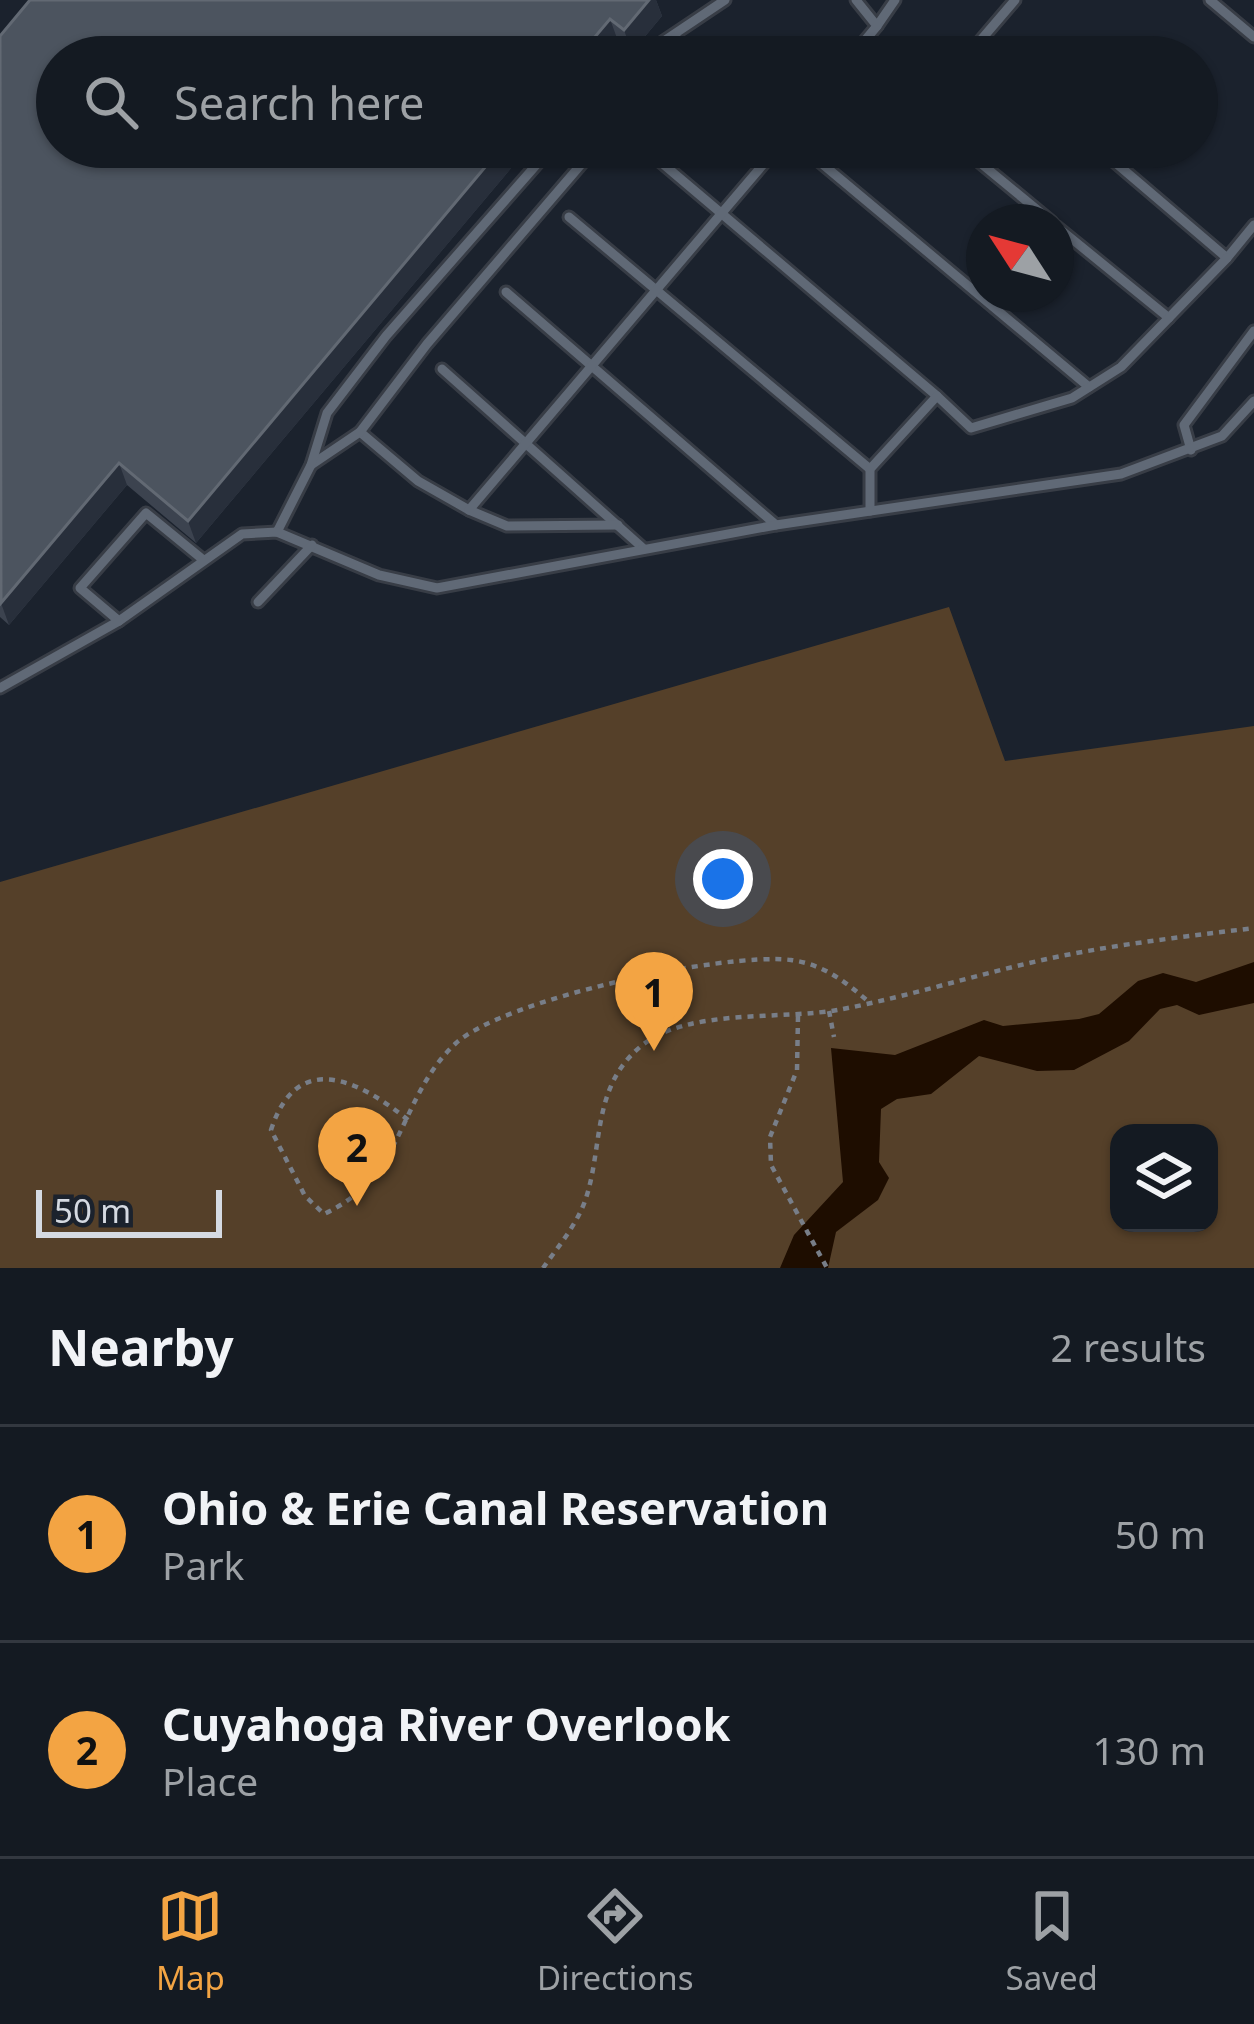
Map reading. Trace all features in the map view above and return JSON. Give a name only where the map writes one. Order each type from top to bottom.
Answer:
[{"type":"lane","points":[[676,36],[725,0]]},
{"type":"lane","points":[[856,0],[877,26]]},
{"type":"lane","points":[[869,36],[896,0]]},
{"type":"lane","points":[[994,0],[1006,10]]},
{"type":"lane","points":[[984,36],[1015,0]]},
{"type":"lane","points":[[1210,0],[1254,37]]},
{"type":"lane","points":[[277,532],[311,466],[327,413],[534,168]]},
{"type":"lane","points":[[311,466],[360,431],[427,344],[578,168]]},
{"type":"lane","points":[[667,168],[971,428],[1072,398],[1121,367],[1254,225]]},
{"type":"lane","points":[[469,510],[760,168]]},
{"type":"lane","points":[[827,168],[1089,387]]},
{"type":"lane","points":[[987,168],[1030,204]]},
{"type":"lane","points":[[1122,168],[1227,258]]},
{"type":"lane","points":[[569,218],[870,470]]},
{"type":"lane","points":[[1074,240],[1168,318]]},
{"type":"lane","points":[[506,292],[776,525]]},
{"type":"lane","points":[[1191,450],[1184,424],[1254,332]]},
{"type":"lane","points":[[442,369],[644,549]]},
{"type":"lane","points":[[870,511],[870,470],[937,396]]},
{"type":"lane","points":[[0,688],[119,621],[201,558],[242,534],[277,532],[379,575],[437,588],[561,569],[776,525],[1121,474],[1222,436],[1254,401]]},
{"type":"lane","points":[[360,431],[418,481],[507,526],[618,525]]},
{"type":"lane","points":[[119,621],[80,588],[146,513],[201,558]]},
{"type":"lane","points":[[258,602],[312,545]]},
{"type":"path","points":[[543,1268],[586,1198],[598,1118],[609,1087],[637,1049],[692,1022],[829,1012],[1039,961],[1254,928]]},
{"type":"path","points":[[408,1120],[368,1088],[340,1080],[300,1083],[280,1102],[271,1130],[296,1182],[325,1214],[354,1201],[376,1177],[408,1120],[424,1081],[458,1041],[481,1025],[532,1004],[709,967],[788,960],[836,976],[870,1003]]},
{"type":"path","points":[[829,1012],[834,1037]]},
{"type":"path","points":[[798,1016],[797,1070],[770,1137],[776,1181],[827,1268]]},
{"type":"shaded area","points":[[949,607],[1005,761],[1254,726],[1254,1268],[0,1268],[0,882]]},
{"type":"shaded area","points":[[1254,962],[1254,1003],[1199,1015],[1177,1005],[1160,1009],[1129,1041],[1074,1070],[1037,1071],[979,1056],[931,1094],[897,1099],[881,1109],[879,1162],[889,1178],[878,1200],[836,1232],[828,1268],[780,1268],[794,1235],[843,1182],[831,1048],[895,1055],[984,1020],[1003,1026],[1079,1019],[1099,1014],[1138,981],[1163,973],[1196,982]]},
{"type":"building","points":[[30,0],[649,0],[624,30],[610,19],[596,36],[36,36],[36,168],[484,168],[188,521],[119,463],[1,603],[0,36]]},
{"type":"place","name":"Ohio & Erie Canal Reservation","points":[[654,1051]]},
{"type":"place","name":"Cuyahoga River Overlook","points":[[357,1206]]}]
